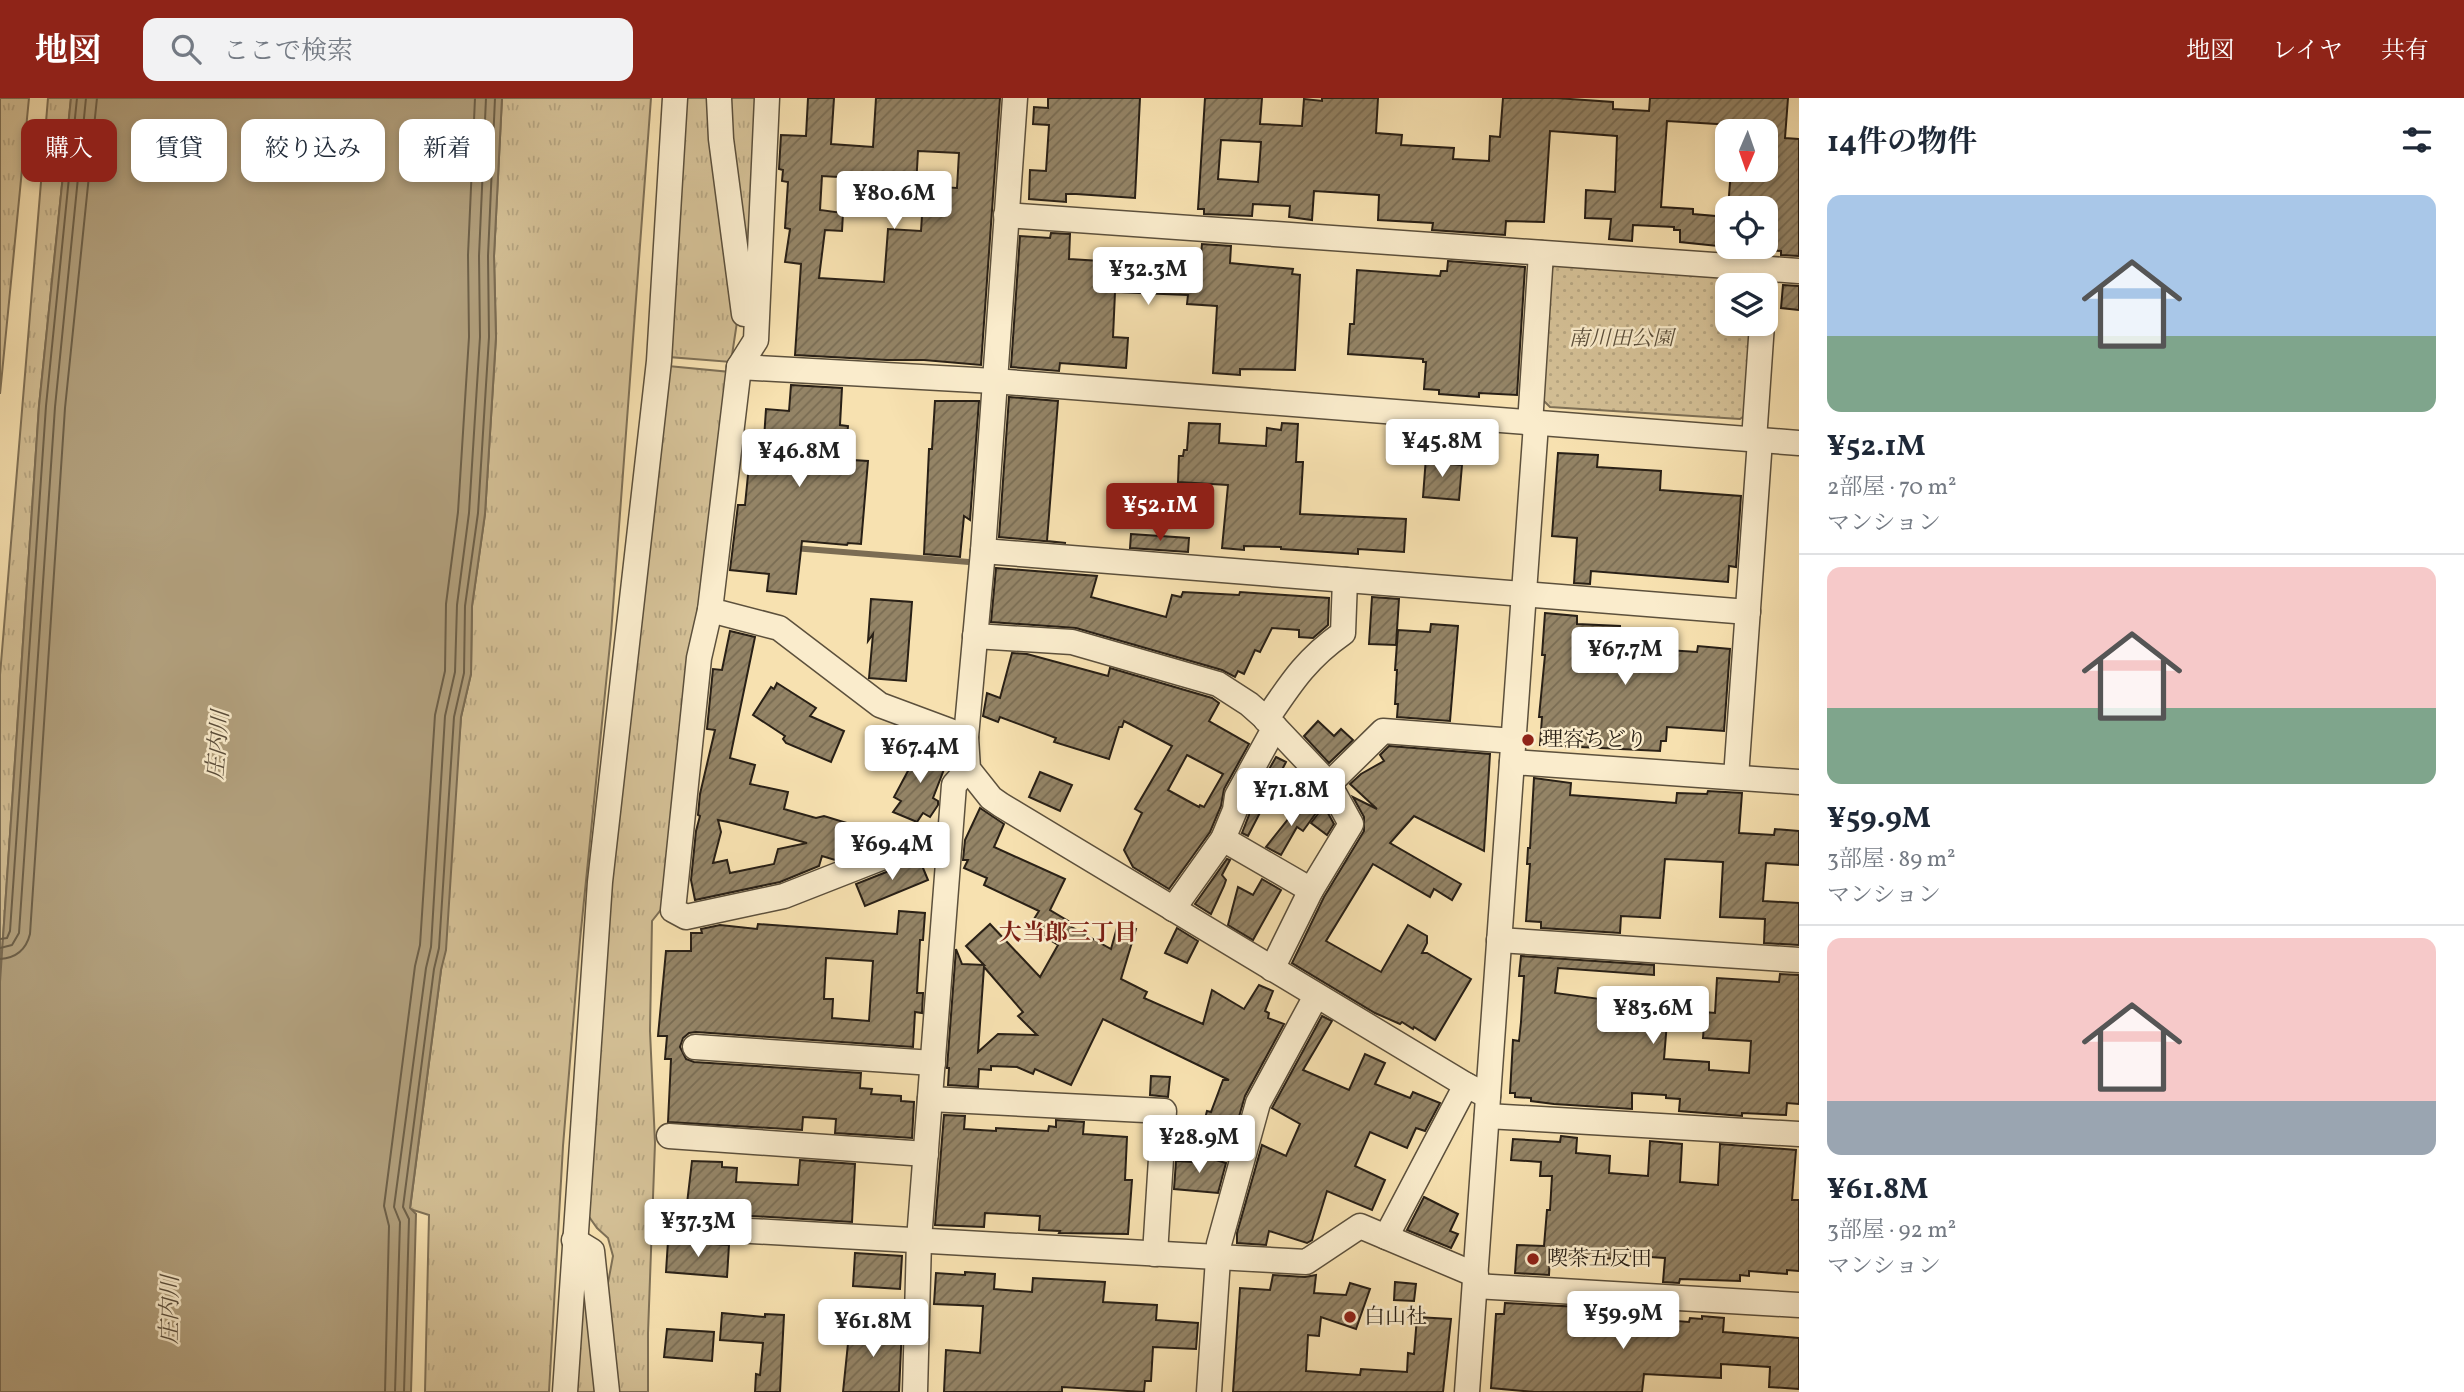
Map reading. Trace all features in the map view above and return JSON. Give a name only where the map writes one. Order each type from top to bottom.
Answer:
[{"type":"street","points":[[565,1392],[600,882],[659,361],[675,98]]},
{"type":"street","points":[[719,98],[721,139],[746,323],[756,340]]},
{"type":"street","points":[[767,98],[756,340],[739,368],[710,610],[699,658],[673,910],[685,917],[784,896],[904,849],[915,836],[949,848]]},
{"type":"street","points":[[1015,98],[983,551],[966,737],[968,769],[991,798],[1480,1099],[1799,1134]]},
{"type":"street","points":[[1006,215],[1541,253],[1728,273]]},
{"type":"street","points":[[1467,1392],[1475,1280],[1480,1099],[1500,940],[1524,594],[1541,253]]},
{"type":"street","points":[[1778,275],[1799,271]]},
{"type":"street","points":[[1736,777],[1748,612],[1761,336]]},
{"type":"street","points":[[739,368],[994,381],[1799,443]]},
{"type":"street","points":[[983,551],[1748,612]]},
{"type":"street","points":[[1173,909],[1223,839],[1235,810],[1237,796],[1291,682],[1317,651],[1343,633],[1345,580]]},
{"type":"street","points":[[710,610],[779,628],[880,705],[966,737]]},
{"type":"street","points":[[975,636],[1072,642],[1219,684],[1271,723],[1329,784],[1351,824],[1311,890],[1272,969]]},
{"type":"street","points":[[1329,784],[1383,731],[1513,751],[1799,782]]},
{"type":"street","points":[[915,1392],[919,1240],[954,785],[968,769]]},
{"type":"street","points":[[1223,839],[1311,890]]},
{"type":"street","points":[[1500,940],[1799,960]]},
{"type":"street","points":[[1209,1392],[1219,1244],[1258,1103],[1316,996]]},
{"type":"street","points":[[695,1046],[933,1063]]},
{"type":"street","points":[[930,1099],[1164,1111],[1155,1254]]},
{"type":"street","points":[[1386,1237],[1480,1099]]},
{"type":"street","points":[[1163,1130],[1244,1153]]},
{"type":"street","points":[[670,1136],[926,1154]]},
{"type":"street","points":[[662,1226],[1306,1262],[1360,1226],[1475,1280],[1799,1305]]},
{"type":"street","points":[[574,1240],[592,1251],[607,1392]]},
{"type":"green space","points":[[0,98],[29,98],[27,119],[21,119],[21,180],[0,394]]},
{"type":"green space","points":[[48,98],[71,98],[69,119],[46,119]]},
{"type":"green space","points":[[502,98],[651,98],[611,634],[580,940],[563,1146],[549,1392],[425,1392],[429,1215],[410,1209],[441,970],[461,717],[471,674],[472,606],[485,514],[496,337],[494,256]]},
{"type":"green space","points":[[685,98],[713,98],[737,322],[731,362],[669,357]]},
{"type":"green space","points":[[728,98],[757,98],[746,281],[727,139]]},
{"type":"green space","points":[[41,182],[62,182],[39,406],[0,982],[0,675]]},
{"type":"green space","name":"南川田公園","points":[[1557,262],[1715,274],[1715,336],[1752,336],[1748,413],[1740,419],[1550,407],[1542,399],[1549,272]]},
{"type":"green space","points":[[668,366],[730,372],[663,907],[652,921],[650,1031],[655,1143],[648,1392],[613,1392],[605,1299],[613,1256],[608,1238],[585,1211],[610,884]]},
{"type":"green space","points":[[582,1259],[599,1392],[574,1392]]},
{"type":"water","name":"庄内川","points":[[71,98],[502,98],[494,256],[496,337],[485,514],[472,606],[471,674],[461,717],[446,950],[441,970],[410,1208],[416,1214],[411,1392],[0,1392],[0,982],[39,406],[62,182],[117,182],[117,119],[69,119]]},
{"type":"building","points":[[808,98],[834,98],[831,144],[873,147],[876,98],[1000,98],[981,365],[795,355],[801,264],[785,262],[790,229],[785,228],[788,182],[782,181],[783,170],[779,169],[781,135],[806,136]],"holes":[[[918,151],[959,153],[957,188],[924,186],[921,231],[888,229],[884,282],[819,278],[825,230],[842,231],[843,213],[820,210],[822,176],[889,180],[889,185],[916,187]]]},
{"type":"building","points":[[1048,98],[1140,98],[1135,198],[1066,194],[1066,202],[1029,199],[1030,170],[1046,171],[1049,125],[1033,124],[1034,107],[1048,108]]},
{"type":"building","points":[[1205,98],[1262,98],[1260,124],[1302,126],[1304,99],[1322,101],[1322,98],[1378,98],[1376,133],[1402,135],[1401,145],[1454,148],[1453,159],[1489,161],[1490,136],[1500,137],[1503,98],[1613,102],[1613,109],[1649,111],[1650,98],[1788,98],[1785,138],[1799,139],[1799,256],[1781,255],[1781,251],[1778,251],[1778,196],[1729,196],[1730,182],[1778,182],[1778,119],[1715,119],[1715,124],[1667,121],[1661,207],[1693,209],[1693,214],[1715,216],[1715,246],[1680,242],[1680,230],[1674,230],[1674,227],[1633,225],[1632,241],[1609,239],[1611,219],[1585,218],[1586,190],[1615,192],[1617,136],[1550,131],[1544,222],[1506,221],[1505,235],[1432,230],[1433,223],[1378,220],[1379,195],[1314,191],[1312,220],[1289,217],[1290,206],[1253,204],[1252,216],[1204,214],[1204,209],[1198,209]],"holes":[[[1221,140],[1261,142],[1258,182],[1218,179]]]},
{"type":"building","points":[[1051,233],[1070,234],[1069,259],[1200,267],[1202,244],[1231,246],[1230,263],[1293,269],[1292,274],[1300,275],[1295,370],[1240,369],[1240,375],[1213,373],[1217,306],[1187,304],[1188,295],[1115,292],[1113,337],[1128,338],[1126,368],[1060,363],[1059,371],[1011,367],[1020,236],[1050,238]]},
{"type":"building","points":[[1448,261],[1525,267],[1517,395],[1479,393],[1479,397],[1439,394],[1439,390],[1424,389],[1426,362],[1423,362],[1423,359],[1348,354],[1350,324],[1354,324],[1357,270],[1440,276],[1441,271],[1447,271]]},
{"type":"building","points":[[1783,285],[1799,286],[1799,310],[1781,308]]},
{"type":"building","points":[[791,385],[842,388],[840,425],[848,426],[846,447],[853,447],[852,460],[868,461],[861,544],[802,541],[796,594],[767,591],[769,574],[730,570],[738,505],[745,505],[750,455],[755,456],[757,439],[764,439],[766,409],[789,411]]},
{"type":"building","points":[[1009,397],[1058,401],[1047,541],[1066,543],[999,537]]},
{"type":"building","points":[[935,401],[979,401],[970,520],[964,516],[960,557],[924,554],[929,449],[932,449]]},
{"type":"building","points":[[1189,423],[1220,424],[1219,443],[1266,446],[1267,428],[1281,430],[1282,423],[1298,424],[1296,462],[1303,462],[1300,514],[1406,519],[1404,552],[1358,549],[1358,554],[1281,547],[1244,546],[1244,550],[1222,548],[1228,485],[1178,482],[1179,456],[1183,456],[1184,450],[1187,450]]},
{"type":"building","points":[[1404,431],[1432,433],[1431,450],[1403,448]]},
{"type":"building","points":[[1558,453],[1598,455],[1597,467],[1661,471],[1660,490],[1741,496],[1736,567],[1729,566],[1728,582],[1591,571],[1590,584],[1574,583],[1577,538],[1552,536]]},
{"type":"building","points":[[1426,457],[1451,458],[1450,464],[1462,465],[1459,500],[1423,497]]},
{"type":"building","points":[[1131,534],[1189,538],[1188,552],[1130,548]]},
{"type":"building","points":[[996,568],[1097,576],[1091,597],[1166,617],[1172,595],[1181,597],[1183,592],[1239,595],[1240,592],[1329,598],[1328,625],[1313,638],[1299,637],[1299,630],[1272,628],[1260,652],[1255,650],[1244,674],[1238,671],[1235,677],[1222,670],[1076,628],[991,622]]},
{"type":"building","points":[[1372,597],[1399,599],[1396,645],[1369,644]]},
{"type":"building","points":[[871,599],[912,602],[906,681],[869,678],[873,634],[868,641]]},
{"type":"building","points":[[1545,613],[1577,616],[1577,624],[1620,626],[1620,629],[1632,629],[1631,632],[1653,633],[1652,649],[1697,652],[1698,646],[1730,649],[1724,731],[1667,727],[1666,741],[1661,741],[1660,751],[1540,745]]},
{"type":"building","points":[[1431,624],[1458,626],[1450,721],[1397,717],[1395,670],[1398,630],[1430,632]]},
{"type":"building","points":[[730,631],[755,637],[730,758],[755,765],[750,784],[788,792],[784,809],[816,818],[824,816],[863,828],[855,852],[835,860],[822,856],[819,866],[780,882],[695,900],[691,880],[700,816],[700,794],[715,730],[707,729],[713,669],[722,670]],"holes":[[[718,820],[807,843],[778,849],[774,864],[730,873],[727,860],[713,863],[721,832]]]},
{"type":"building","points":[[1012,653],[1027,654],[1108,676],[1110,668],[1212,698],[1219,703],[1209,721],[1249,744],[1224,789],[1221,806],[1210,832],[1169,889],[1133,867],[1124,850],[1142,813],[1135,809],[1172,746],[1124,721],[1122,727],[1119,727],[1109,759],[1054,742],[1056,738],[1000,717],[998,722],[983,716],[987,693],[1000,698]],"holes":[[[1187,755],[1223,774],[1204,807],[1199,807],[1168,790]]]},
{"type":"building","points":[[777,683],[816,708],[810,716],[844,731],[831,762],[786,743],[783,739],[785,736],[753,715],[771,687],[774,689]]},
{"type":"building","points":[[1318,721],[1334,736],[1341,729],[1353,740],[1329,763],[1304,736]]},
{"type":"building","points":[[915,745],[948,759],[933,798],[938,801],[938,805],[930,817],[923,813],[917,822],[893,812],[901,801],[894,797],[909,769],[906,768]]},
{"type":"building","points":[[1389,746],[1490,754],[1484,851],[1414,816],[1390,843],[1461,884],[1452,900],[1434,889],[1430,897],[1373,864],[1326,941],[1381,972],[1408,925],[1427,936],[1422,953],[1427,953],[1471,979],[1435,1040],[1414,1027],[1413,1029],[1402,1022],[1400,1024],[1375,1013],[1292,963],[1324,897],[1364,831],[1364,817],[1353,797],[1377,809],[1350,784],[1361,774],[1384,761],[1380,755]]},
{"type":"building","points":[[1276,757],[1286,762],[1248,836],[1242,833],[1251,801]]},
{"type":"building","points":[[1040,772],[1072,785],[1060,811],[1029,797]]},
{"type":"building","points":[[1534,778],[1571,783],[1570,795],[1676,803],[1677,793],[1742,793],[1739,833],[1774,835],[1775,829],[1799,831],[1799,865],[1766,863],[1763,901],[1799,903],[1799,945],[1764,943],[1765,919],[1720,917],[1723,862],[1665,859],[1660,918],[1621,916],[1620,933],[1541,928],[1541,922],[1526,921],[1530,864],[1527,864]]},
{"type":"building","points":[[1304,804],[1316,813],[1303,831],[1297,827],[1281,855],[1266,847],[1297,808]]},
{"type":"building","points":[[1324,806],[1334,824],[1327,835],[1311,823]]},
{"type":"building","points":[[980,808],[1004,824],[994,847],[1065,879],[1050,910],[1070,922],[1068,925],[1111,949],[1118,924],[1136,929],[1121,979],[1147,992],[1144,998],[1203,1024],[1212,990],[1244,1009],[1259,985],[1273,991],[1265,1011],[1269,1013],[1268,1018],[1284,1024],[1245,1096],[1234,1134],[1203,1126],[1207,1111],[1211,1112],[1223,1080],[1229,1080],[1103,1019],[1071,1085],[1035,1069],[1033,1074],[1017,1067],[991,1066],[991,1070],[979,1069],[978,1087],[948,1085],[956,949],[962,964],[984,965],[966,946],[990,924],[1040,977],[1058,945],[1029,927],[1039,911],[984,885],[987,878],[964,868],[968,860],[963,860],[965,840]],"holes":[[[984,967],[1023,1012],[1018,1016],[1037,1035],[998,1034],[978,1052]]]},
{"type":"building","points":[[918,856],[928,880],[865,906],[856,884],[909,863]]},
{"type":"building","points":[[1227,859],[1230,860],[1222,875],[1226,880],[1211,914],[1195,904]]},
{"type":"building","points":[[1262,879],[1281,890],[1253,940],[1228,925],[1238,887],[1253,895]]},
{"type":"building","points":[[899,911],[925,913],[923,940],[920,940],[917,993],[923,993],[922,1013],[915,1012],[913,1047],[696,1032],[683,1038],[680,1047],[686,1059],[694,1062],[861,1073],[860,1088],[872,1089],[871,1094],[901,1096],[901,1101],[914,1102],[912,1138],[835,1133],[836,1119],[803,1117],[802,1130],[668,1122],[671,1059],[665,1059],[667,1036],[658,1036],[666,951],[691,951],[691,933],[702,933],[701,929],[720,925],[757,929],[758,924],[897,934]],"holes":[[[826,958],[873,961],[869,1021],[832,1018],[833,999],[824,999]]]},
{"type":"building","points":[[1177,928],[1198,941],[1187,963],[1165,953]]},
{"type":"building","points":[[1521,956],[1654,965],[1654,975],[1558,968],[1555,993],[1652,1006],[1651,1021],[1667,1022],[1664,1059],[1709,1062],[1709,1070],[1749,1073],[1751,1041],[1703,1038],[1705,1012],[1715,1013],[1717,978],[1779,982],[1780,974],[1799,975],[1799,1104],[1787,1103],[1786,1115],[1742,1113],[1742,1116],[1679,1111],[1680,1099],[1666,1098],[1666,1095],[1632,1093],[1632,1109],[1554,1104],[1515,1097],[1515,1093],[1510,1093],[1513,1040],[1519,1041],[1521,1022],[1524,976],[1519,976]]},
{"type":"building","points":[[1322,1016],[1332,1021],[1303,1070],[1349,1090],[1365,1054],[1385,1063],[1375,1084],[1410,1098],[1413,1092],[1440,1103],[1425,1131],[1416,1128],[1407,1148],[1370,1132],[1355,1166],[1385,1180],[1372,1210],[1327,1191],[1312,1240],[1307,1243],[1269,1231],[1266,1245],[1237,1243],[1237,1233],[1262,1145],[1286,1156],[1300,1124],[1272,1108]]},
{"type":"building","points":[[1151,1076],[1170,1077],[1168,1097],[1150,1095]]},
{"type":"building","points":[[944,1115],[965,1116],[964,1129],[1048,1131],[1049,1126],[1056,1127],[1056,1120],[1084,1122],[1083,1134],[1127,1137],[1125,1180],[1132,1180],[1128,1234],[1059,1233],[1060,1231],[1039,1230],[1040,1216],[985,1213],[984,1227],[935,1225]]},
{"type":"building","points":[[1561,1136],[1577,1138],[1576,1153],[1610,1156],[1609,1173],[1648,1176],[1650,1141],[1682,1144],[1680,1182],[1718,1185],[1720,1144],[1796,1150],[1792,1200],[1799,1200],[1799,1271],[1787,1270],[1787,1274],[1749,1271],[1749,1276],[1740,1275],[1740,1281],[1680,1279],[1679,1283],[1663,1282],[1665,1258],[1618,1255],[1618,1259],[1550,1255],[1549,1275],[1515,1273],[1517,1245],[1544,1246],[1552,1176],[1540,1176],[1541,1162],[1511,1160],[1513,1139],[1560,1142]]},
{"type":"building","points":[[1195,1154],[1226,1163],[1218,1193],[1174,1189],[1176,1161],[1193,1162]]},
{"type":"building","points":[[800,1160],[855,1164],[852,1222],[686,1212],[692,1161],[722,1162],[722,1167],[737,1168],[736,1182],[798,1185]]},
{"type":"building","points":[[1424,1197],[1458,1214],[1450,1231],[1458,1234],[1451,1248],[1407,1230]]},
{"type":"building","points":[[668,1241],[729,1245],[727,1277],[666,1272]]},
{"type":"building","points":[[855,1253],[902,1256],[900,1289],[853,1286]]},
{"type":"building","points":[[965,1272],[995,1274],[994,1289],[1032,1292],[1033,1278],[1105,1282],[1103,1302],[1157,1305],[1156,1320],[1198,1323],[1196,1349],[1153,1347],[1151,1381],[1145,1381],[1144,1392],[1062,1387],[1062,1392],[944,1392],[946,1350],[980,1353],[983,1306],[934,1304],[936,1273],[965,1275]]},
{"type":"building","points":[[1273,1275],[1316,1275],[1314,1293],[1346,1295],[1350,1283],[1370,1289],[1356,1329],[1321,1317],[1319,1336],[1308,1335],[1306,1371],[1360,1375],[1361,1369],[1407,1372],[1408,1353],[1414,1354],[1417,1317],[1451,1319],[1443,1392],[1233,1392],[1240,1288],[1270,1290]]},
{"type":"building","points":[[1395,1282],[1416,1284],[1414,1301],[1394,1300]]},
{"type":"building","points":[[1505,1303],[1618,1309],[1616,1324],[1651,1326],[1651,1319],[1689,1322],[1690,1318],[1702,1319],[1702,1316],[1724,1318],[1723,1332],[1799,1338],[1799,1389],[1769,1387],[1770,1367],[1721,1364],[1721,1378],[1644,1374],[1642,1392],[1534,1392],[1491,1388],[1496,1314],[1504,1314]]},
{"type":"building","points":[[722,1313],[765,1317],[765,1314],[784,1315],[780,1392],[755,1392],[756,1374],[760,1375],[763,1343],[720,1340]]},
{"type":"building","points":[[850,1324],[902,1327],[899,1392],[843,1392]]},
{"type":"building","points":[[667,1329],[714,1332],[712,1361],[664,1357]]},
{"type":"waterway","points":[[793,548],[969,562]]},
{"type":"place","name":"理容ちどり","points":[[1528,740]]},
{"type":"place","name":"喫茶五反田","points":[[1533,1259]]},
{"type":"place","name":"白山社","points":[[1350,1317]]},
{"type":"district","name":"大当郎三丁目","points":[[1068,934]]}]
